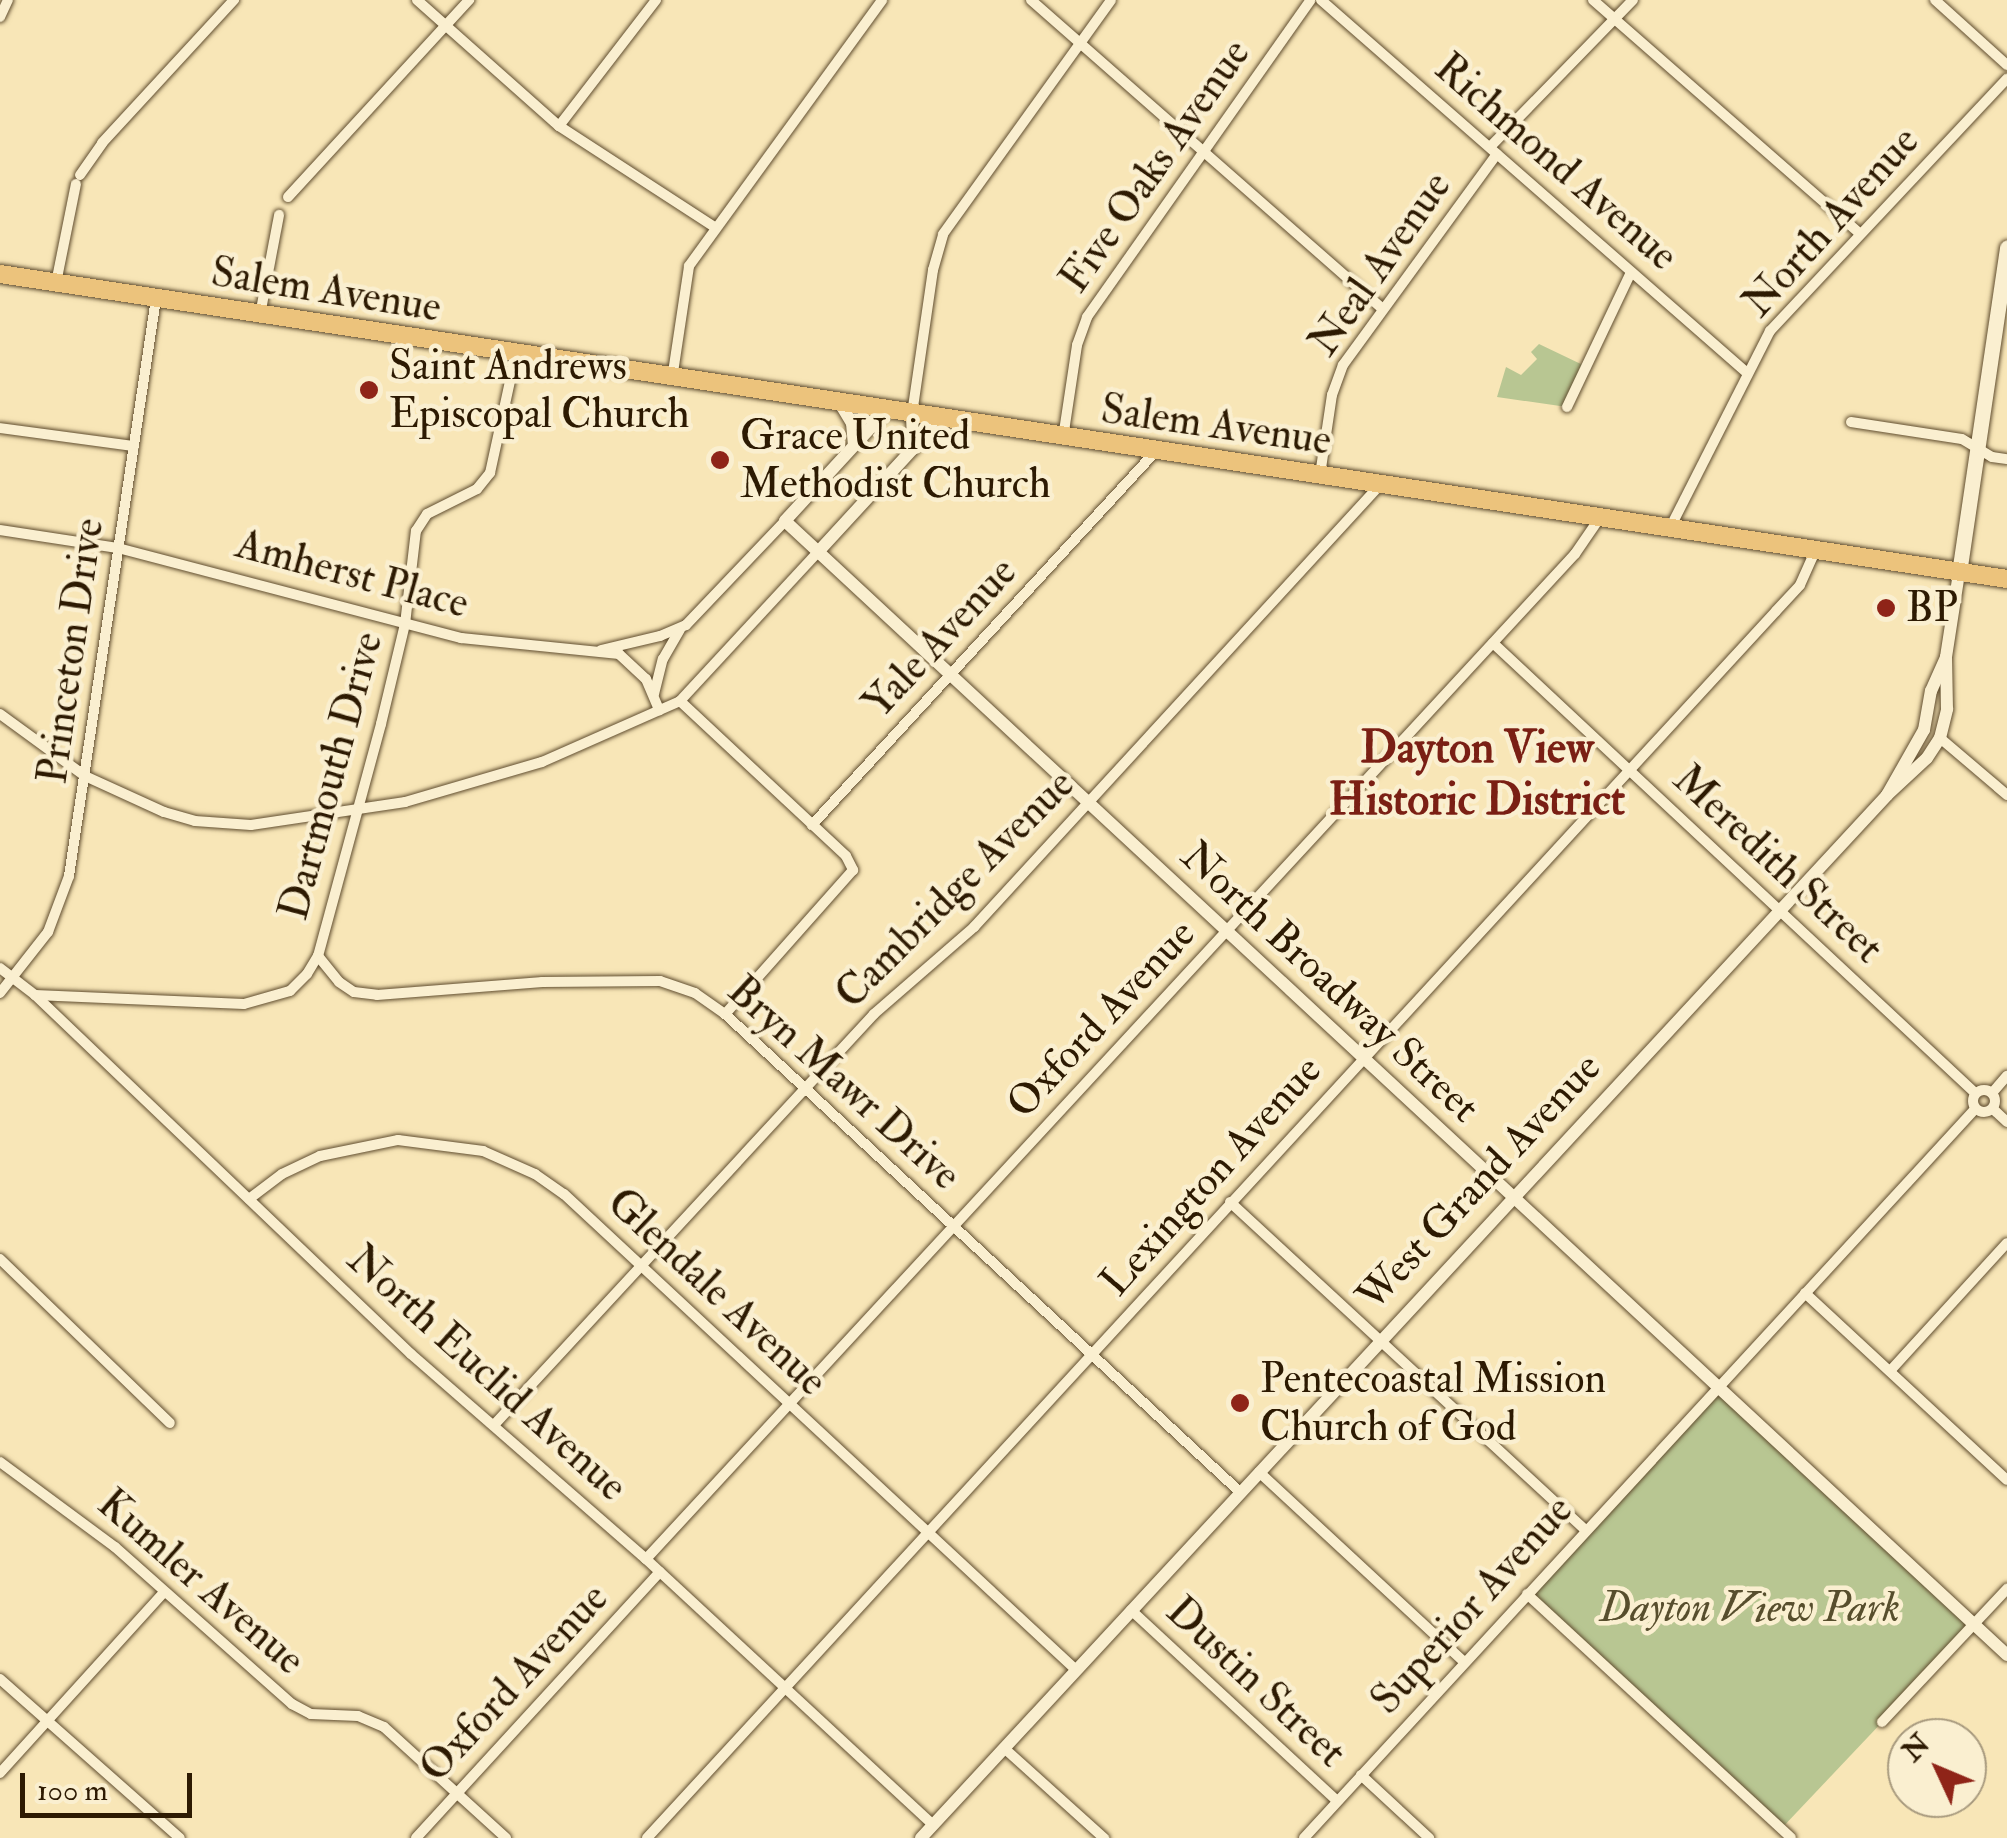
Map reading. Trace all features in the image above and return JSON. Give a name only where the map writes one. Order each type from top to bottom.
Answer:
[{"type":"main road","name":"West Grand Avenue","points":[[1959,572],[1975,448],[2003,320],[2007,248]]},
{"type":"main road","name":"Salem Avenue","points":[[0,274],[841,405],[2007,579]]},
{"type":"street","points":[[0,18],[8,0]]},
{"type":"street","points":[[56,283],[78,180],[102,143],[234,0]]},
{"type":"street","points":[[418,0],[559,126],[716,228]]},
{"type":"street","points":[[288,196],[469,0]]},
{"type":"street","points":[[559,126],[656,0]]},
{"type":"street","points":[[672,379],[688,266],[882,0]]},
{"type":"street","points":[[1031,0],[1382,309]]},
{"type":"street","points":[[913,449],[912,414],[932,270],[943,234],[1111,0]]},
{"type":"street","name":"Five Oaks Avenue","points":[[1063,438],[1077,344],[1087,317],[1311,0]]},
{"type":"street","name":"Richmond Avenue","points":[[1322,0],[1747,373]]},
{"type":"street","points":[[1593,0],[1860,234]]},
{"type":"street","name":"Neal Avenue","points":[[1320,475],[1338,374],[1494,151],[1633,0]]},
{"type":"street","points":[[1935,0],[2007,65]]},
{"type":"street","name":"North Avenue","points":[[1669,529],[1776,323],[2007,79]]},
{"type":"street","points":[[260,315],[279,215]]},
{"type":"street","points":[[1567,407],[1631,272]]},
{"type":"street","name":"Princeton Drive","points":[[0,993],[48,932],[64,896],[156,300]]},
{"type":"street","name":"Dartmouth Drive","points":[[318,956],[405,624],[416,531],[427,514],[477,489],[490,473],[516,354]]},
{"type":"street","points":[[841,405],[852,422],[854,445]]},
{"type":"street","points":[[654,694],[663,659],[680,628],[886,411]]},
{"type":"street","points":[[0,714],[85,776],[164,812],[224,824],[279,822],[357,810],[498,778],[680,701],[913,449],[935,418]]},
{"type":"street","points":[[1851,422],[1962,439],[1975,448],[2007,458]]},
{"type":"street","points":[[0,428],[134,446]]},
{"type":"street","name":"Yale Avenue","points":[[812,824],[1156,451]]},
{"type":"street","name":"Cambridge Avenue","points":[[494,1425],[896,992],[974,927],[1379,486]]},
{"type":"street","name":"Oxford Avenue","points":[[646,1559],[1575,554],[1599,519]]},
{"type":"street","name":"North Broadway Street","points":[[785,521],[2007,1655]]},
{"type":"street","name":"Amherst Place","points":[[0,530],[118,548],[405,624],[513,647],[618,654],[635,666],[654,694],[659,710]]},
{"type":"street","name":"Lexington Avenue","points":[[646,1838],[1800,585],[1815,551]]},
{"type":"street","name":"West Grand Avenue","points":[[1887,796],[1924,730],[1932,691],[1946,658],[1959,572]]},
{"type":"street","points":[[600,650],[680,628]]},
{"type":"street","name":"Meredith Street","points":[[1493,643],[1976,1093]]},
{"type":"street","name":"West Grand Avenue","points":[[921,1838],[1887,796],[1909,780],[1940,738],[1950,678],[1946,658]]},
{"type":"street","points":[[680,701],[827,838],[849,860],[853,870],[725,1014]]},
{"type":"street","points":[[1940,738],[2007,796]]},
{"type":"street","points":[[35,996],[244,1004],[290,991],[318,956]]},
{"type":"street","name":"Bryn Mawr Drive","points":[[318,956],[339,982],[354,992],[377,996],[542,982],[652,981],[683,987],[725,1014],[1240,1492]]},
{"type":"street","name":"North Euclid Avenue","points":[[0,968],[15,977],[411,1354],[646,1559],[933,1825]]},
{"type":"street","points":[[2007,1076],[1992,1093],[1993,1108],[2007,1122]]},
{"type":"street","points":[[1992,1093],[1976,1093],[1975,1109],[1984,1113],[1993,1108]]},
{"type":"street","name":"Superior Avenue","points":[[1304,1838],[1975,1109]]},
{"type":"street","name":"Glendale Avenue","points":[[249,1199],[282,1174],[335,1151],[398,1140],[454,1144],[535,1174],[564,1194],[1076,1670]]},
{"type":"street","points":[[1230,1202],[1585,1530]]},
{"type":"street","points":[[1890,1371],[2007,1243]]},
{"type":"street","points":[[0,1259],[170,1423]]},
{"type":"street","points":[[1805,1292],[2007,1480]]},
{"type":"street","name":"Kumler Avenue","points":[[0,1462],[88,1525],[298,1708],[373,1721],[506,1838]]},
{"type":"street","points":[[1259,1472],[1463,1661]]},
{"type":"street","name":"Oxford Avenue","points":[[416,1838],[660,1572]]},
{"type":"street","points":[[1882,1722],[2007,1589]]},
{"type":"street","points":[[0,1773],[164,1592]]},
{"type":"street","points":[[1527,1594],[1790,1838]]},
{"type":"street","name":"Dustin Street","points":[[1131,1610],[1337,1802]]},
{"type":"street","points":[[0,1679],[178,1837]]},
{"type":"street","points":[[1004,1748],[1104,1838]]},
{"type":"street","points":[[1362,1774],[1429,1838]]},
{"type":"green space","points":[[1539,344],[1585,366],[1567,407],[1497,397],[1506,367],[1521,375],[1537,359],[1531,352]]},
{"type":"green space","name":"Dayton View Park","points":[[1721,1386],[1974,1625],[1780,1830],[1527,1594]]},
{"type":"place","name":"Saint Andrews Episcopal Church","points":[[369,390]]},
{"type":"place","name":"Grace United Methodist Church","points":[[720,460]]},
{"type":"place","name":"BP","points":[[1886,608]]},
{"type":"place","name":"Pentecoastal Mission Church of God","points":[[1240,1403]]},
{"type":"district","name":"Dayton View Historic District","points":[[1477,775]]}]
